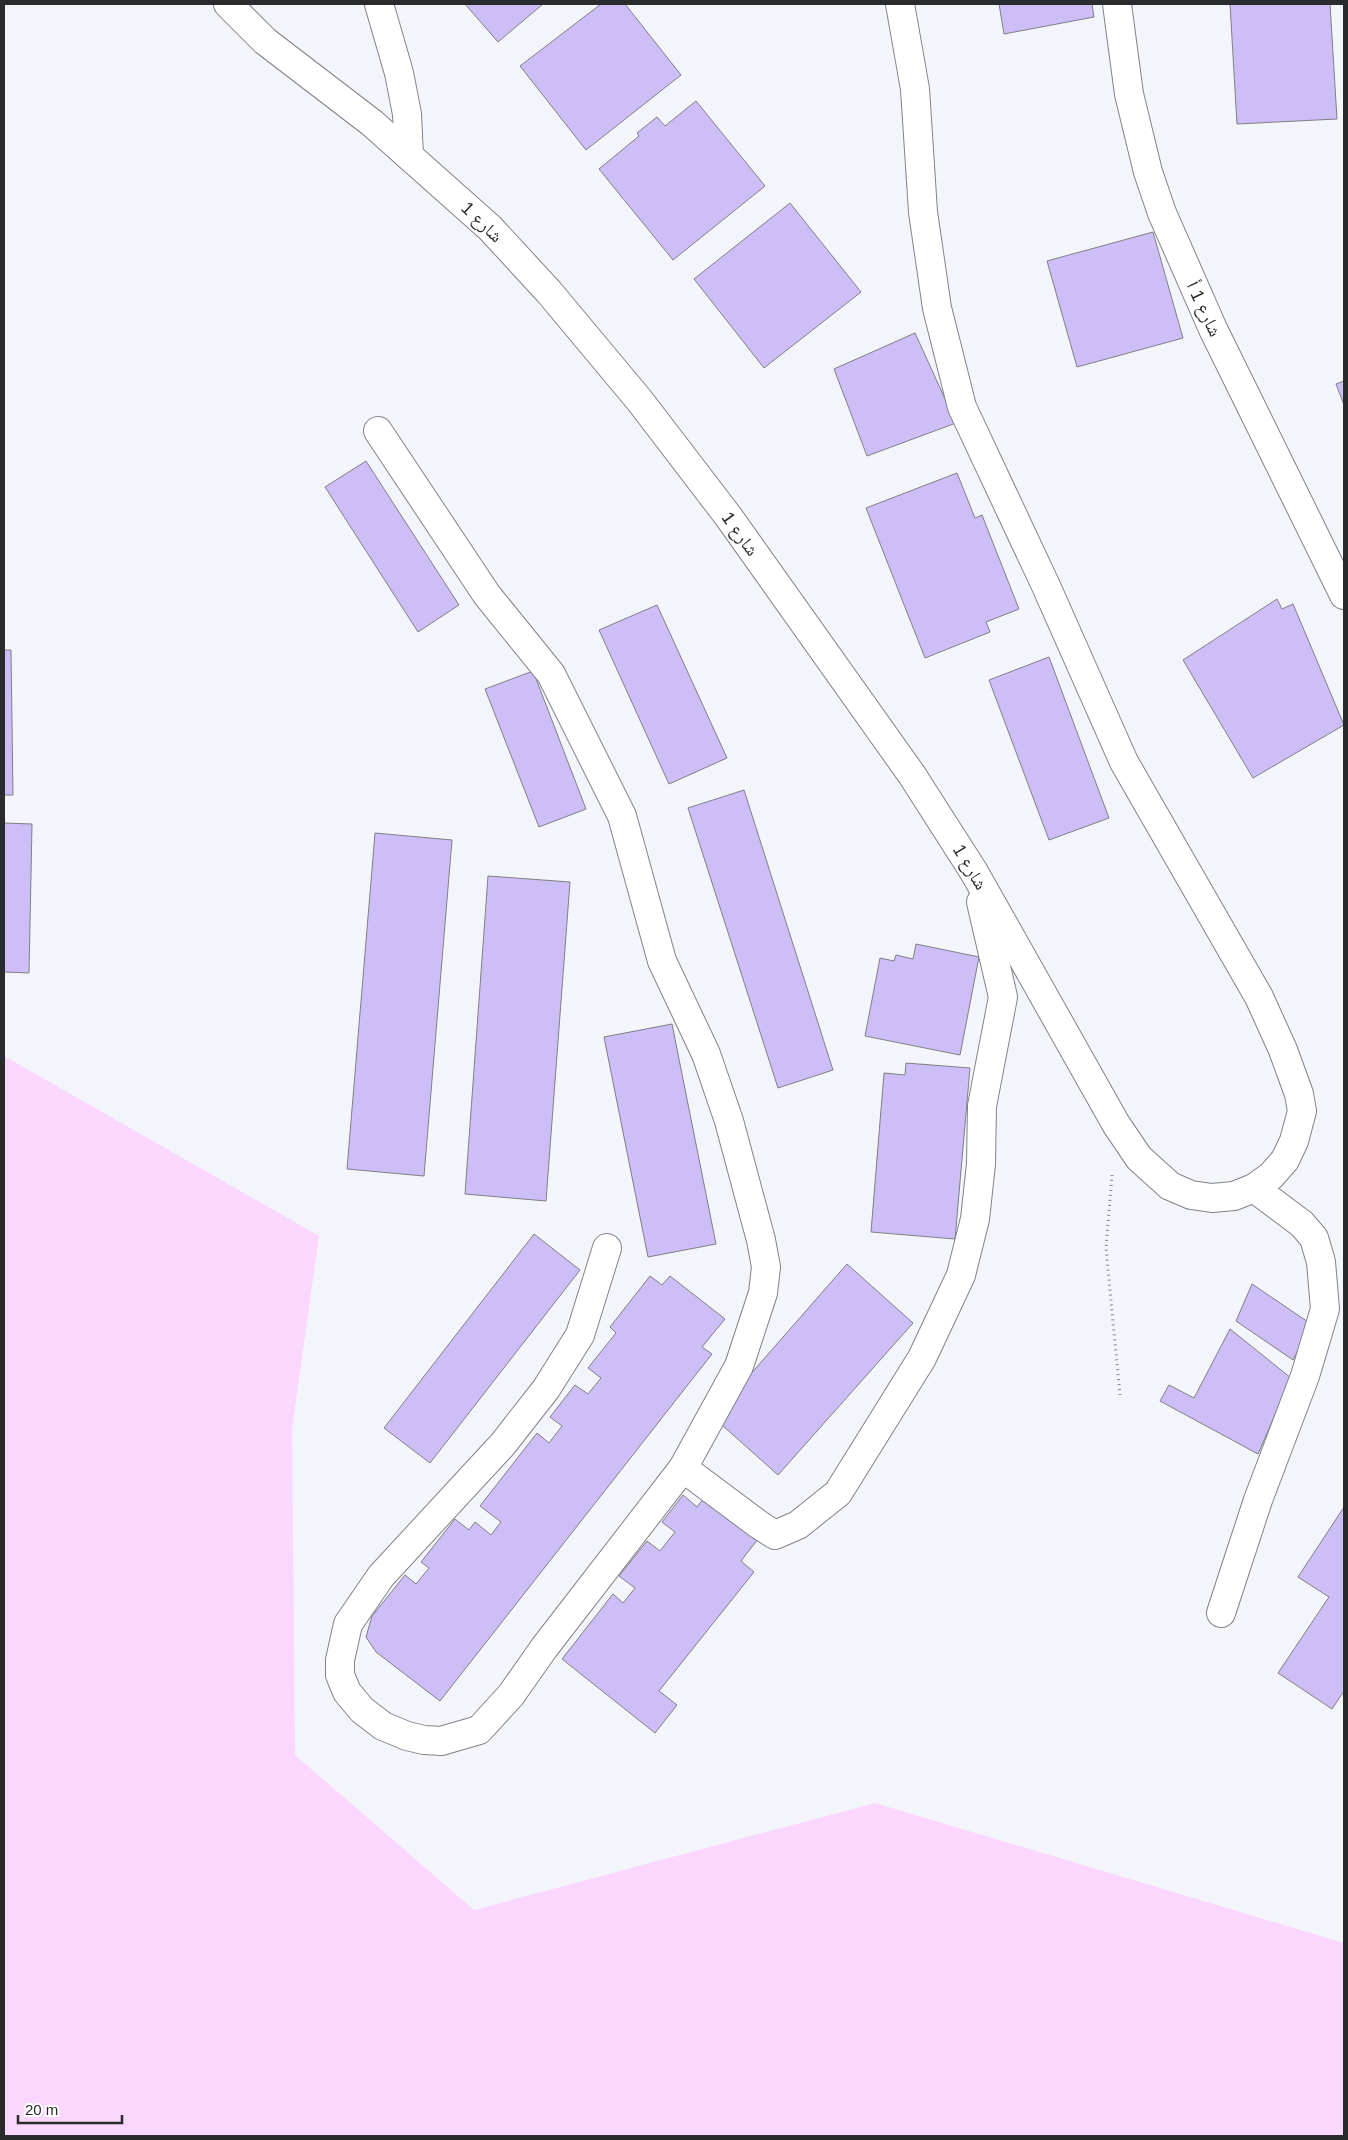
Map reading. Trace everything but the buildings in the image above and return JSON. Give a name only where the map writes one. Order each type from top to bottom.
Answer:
[{"type":"street","name":"شارع 1","points":[[228,4],[265,41],[372,123],[490,228],[549,292],[640,401],[728,516],[912,775],[974,872],[1116,1124],[1139,1158],[1170,1186],[1191,1195],[1212,1198],[1234,1196],[1254,1188],[1272,1176],[1285,1160],[1294,1141],[1302,1111],[1299,1094],[1283,1050],[1259,997],[1124,762],[1046,586],[962,407],[936,298],[923,212],[915,89],[900,4]]},
{"type":"street","points":[[379,4],[399,73],[407,114],[409,156]]},
{"type":"street","name":"شارع 1 أ","points":[[1117,4],[1129,94],[1148,172],[1162,214],[1213,329],[1344,596]]},
{"type":"street","points":[[378,431],[487,595],[552,674],[622,816],[662,961],[706,1054],[729,1121],[761,1240],[766,1267],[763,1293],[739,1366],[683,1468],[544,1648],[511,1695],[479,1730],[441,1741],[407,1736],[383,1726],[362,1710],[347,1692],[340,1675],[340,1660],[348,1624],[381,1576],[503,1444],[546,1389],[580,1335],[607,1248]]},
{"type":"street","points":[[683,1468],[775,1535],[798,1525],[838,1493],[922,1358],[961,1275],[975,1219],[981,1164],[982,1106],[1003,997],[974,872]]},
{"type":"street","points":[[1221,1613],[1258,1500],[1305,1376],[1325,1308],[1321,1262],[1314,1238],[1302,1224],[1254,1188]]},
{"type":"path","points":[[1112,1172],[1106,1248],[1120,1395]]},
{"type":"shaded area","points":[[4,1056],[319,1236],[292,1429],[295,1755],[474,1910],[875,1803],[1344,1943],[1344,2136],[4,2136]]}]
